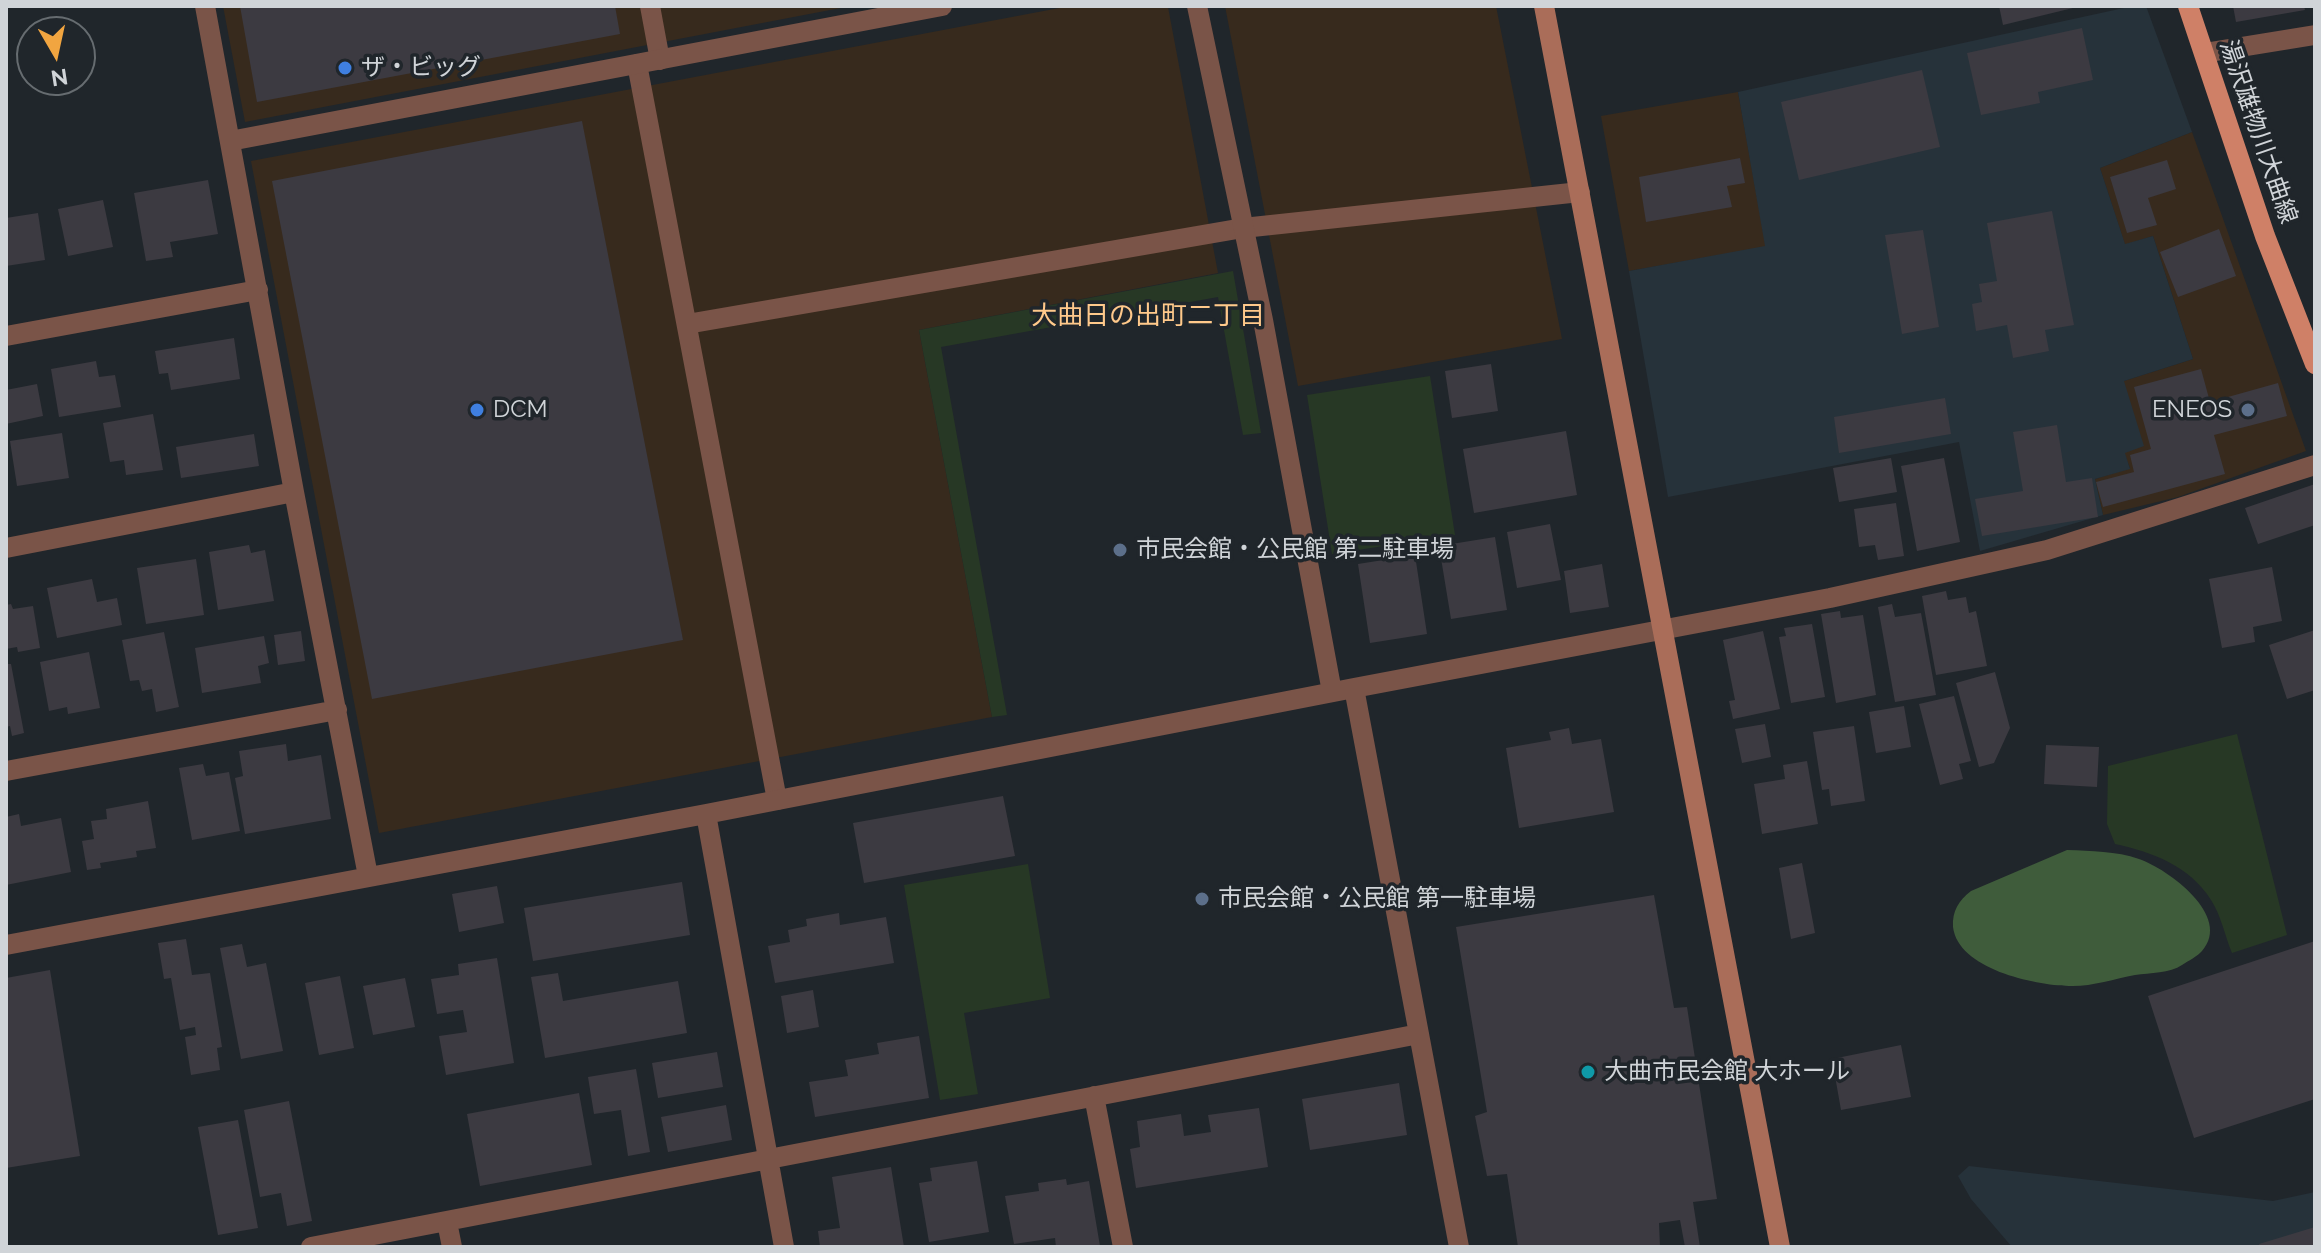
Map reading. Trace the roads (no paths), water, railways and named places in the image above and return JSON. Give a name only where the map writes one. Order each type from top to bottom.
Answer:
[{"type":"main road","name":"湯沢雄物川大曲線","points":[[2188,6],[2265,236],[2315,364]]},
{"type":"street","points":[[205,6],[368,876]]},
{"type":"street","points":[[650,6],[660,60]]},
{"type":"street","points":[[230,141],[942,6]]},
{"type":"street","points":[[1197,6],[1332,692]]},
{"type":"street","points":[[1544,6],[1780,1247]]},
{"type":"street","points":[[2204,53],[2315,35]]},
{"type":"street","points":[[637,64],[777,800]]},
{"type":"street","points":[[687,324],[1243,228],[1580,192]]},
{"type":"street","points":[[6,336],[258,290]]},
{"type":"street","points":[[6,945],[1830,598],[2047,550],[2315,465]]},
{"type":"street","points":[[6,548],[294,492]]},
{"type":"street","points":[[1354,688],[1459,1247]]},
{"type":"street","points":[[6,771],[337,710]]},
{"type":"street","points":[[706,814],[784,1247]]},
{"type":"street","points":[[311,1247],[1419,1034]]},
{"type":"street","points":[[1094,1096],[1123,1247]]},
{"type":"street","points":[[447,1222],[452,1247]]},
{"type":"place","name":"ザ・ビッグ","points":[[345,68]]},
{"type":"place","name":"DCM","points":[[477,410]]},
{"type":"place","name":"ENEOS","points":[[2248,410]]},
{"type":"place","name":"市民会館・公民館 第二駐車場","points":[[1120,550]]},
{"type":"place","name":"市民会館・公民館 第一駐車場","points":[[1202,899]]},
{"type":"place","name":"大曲市民会館 大ホール","points":[[1588,1072]]},
{"type":"district","name":"大曲日の出町二丁目","points":[[1148,316]]}]
